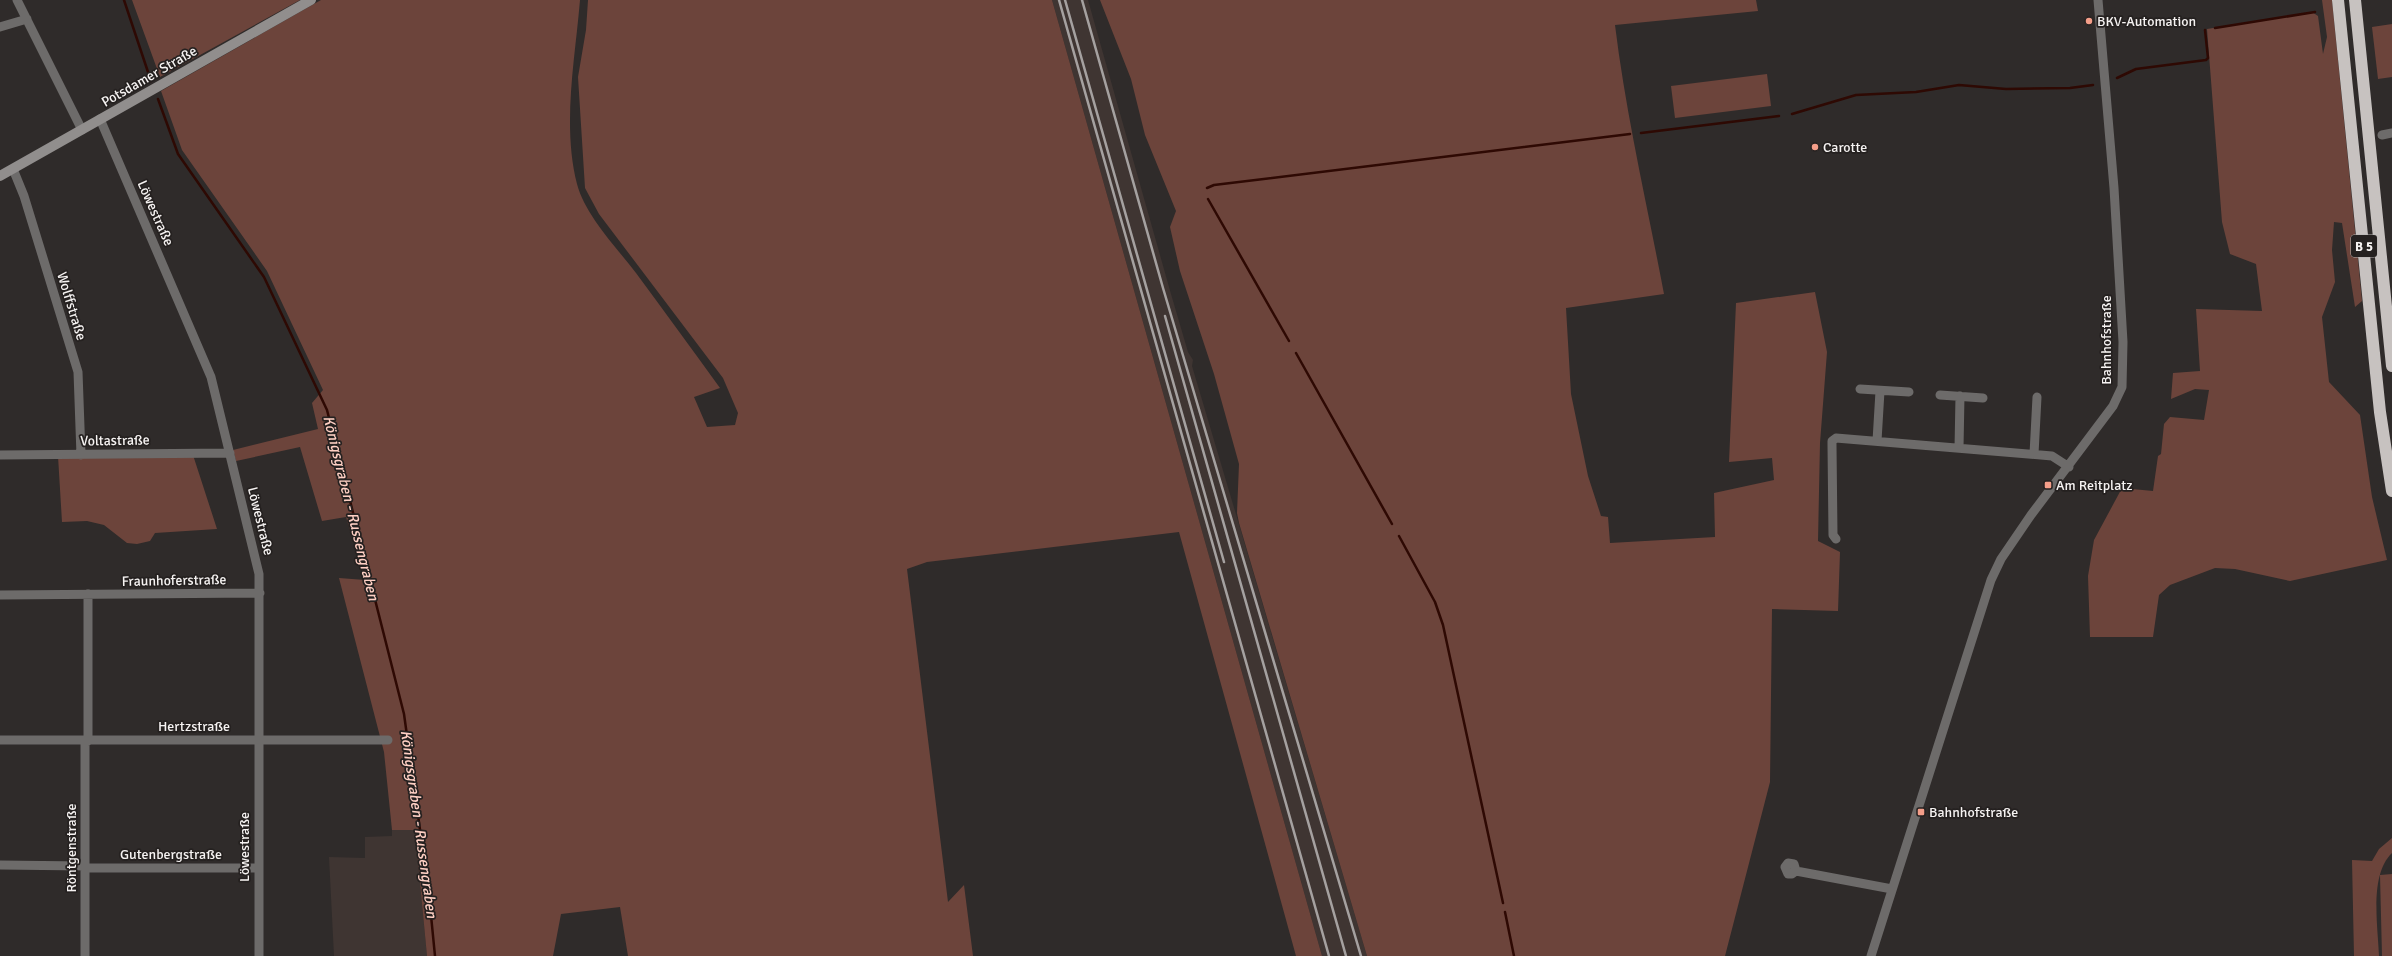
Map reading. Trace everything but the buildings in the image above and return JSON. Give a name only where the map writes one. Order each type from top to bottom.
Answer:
[{"type":"highway","name":"B 5","points":[[2338,0],[2380,412],[2392,491]]},
{"type":"highway","name":"B 5","points":[[2355,0],[2392,366]]},
{"type":"street","points":[[17,0],[82,130]]},
{"type":"street","name":"Potsdamer Straße","points":[[0,176],[311,0]]},
{"type":"street","name":"Bahnhofstraße","points":[[1871,956],[1991,580],[2001,559],[2031,515],[2069,466],[2116,400],[2123,381],[2123,323],[2117,226],[2098,0]]},
{"type":"street","points":[[0,27],[27,19]]},
{"type":"street","name":"Löwestraße","points":[[100,119],[200,346],[211,377],[259,574],[259,956]]},
{"type":"street","points":[[2382,135],[2392,133]]},
{"type":"street","name":"Wolffstraße","points":[[13,169],[24,196],[78,372],[81,455]]},
{"type":"street","points":[[1860,389],[1909,392]]},
{"type":"street","points":[[1877,441],[1880,391]]},
{"type":"street","points":[[1940,395],[1983,398]]},
{"type":"street","points":[[1959,448],[1960,397]]},
{"type":"street","points":[[2034,454],[2037,397]]},
{"type":"street","points":[[1836,539],[1833,535],[1832,441],[1840,438],[2052,456],[2069,466]]},
{"type":"street","name":"Voltastraße","points":[[0,455],[230,453]]},
{"type":"street","name":"Fraunhoferstraße","points":[[0,595],[260,593]]},
{"type":"street","points":[[87,741],[88,594]]},
{"type":"street","name":"Hertzstraße","points":[[0,740],[388,740]]},
{"type":"street","name":"Röntgenstraße","points":[[85,956],[87,741]]},
{"type":"street","name":"Gutenbergstraße","points":[[0,865],[258,868]]},
{"type":"street","points":[[1796,871],[1892,889]]},
{"type":"shaded area","points":[[132,0],[300,0],[160,77]]},
{"type":"shaded area","points":[[321,0],[580,0],[570,116],[570,139],[577,184],[581,196],[594,219],[636,273],[720,388],[694,397],[707,427],[735,425],[738,413],[723,378],[599,214],[585,188],[578,77],[586,30],[588,0],[1052,0],[1322,956],[1296,956],[1179,532],[927,562],[907,569],[948,902],[964,885],[973,956],[628,956],[620,907],[561,914],[553,956],[427,956],[415,830],[392,830],[384,752],[339,578],[365,580],[346,517],[322,521],[300,447],[236,461],[233,450],[318,429],[312,403],[323,390],[267,271],[182,150],[161,91]]},
{"type":"shaded area","points":[[1052,0],[1088,0],[1171,294],[1188,352],[1193,360],[1192,366],[1367,956],[1322,956]]},
{"type":"shaded area","points":[[1100,0],[1756,0],[1758,11],[1615,25],[1631,126],[1664,294],[1566,308],[1571,394],[1588,476],[1601,516],[1608,517],[1610,543],[1715,537],[1714,493],[1774,480],[1772,458],[1729,462],[1736,303],[1815,292],[1827,352],[1820,443],[1818,541],[1840,552],[1838,611],[1772,609],[1770,782],[1725,956],[1367,956],[1239,523],[1237,513],[1239,464],[1214,374],[1180,271],[1170,227],[1176,211],[1145,135],[1131,79]]},
{"type":"shaded area","points":[[2322,0],[2332,0],[2362,301],[2355,307],[2342,223],[2334,222],[2332,250],[2335,282],[2322,317],[2329,382],[2360,415],[2372,497],[2387,560],[2290,581],[2235,569],[2215,568],[2170,585],[2159,595],[2153,637],[2090,637],[2088,576],[2094,540],[2122,488],[2153,491],[2158,456],[2161,454],[2164,424],[2170,417],[2204,420],[2209,390],[2195,389],[2171,399],[2173,373],[2200,371],[2196,309],[2262,311],[2256,264],[2230,254],[2222,222],[2207,29],[2312,12],[2318,16],[2323,54],[2327,37]]},
{"type":"shaded area","points":[[2392,24],[2392,77],[2378,79],[2372,27]]},
{"type":"shaded area","points":[[1767,74],[1771,106],[1675,118],[1671,86]]},
{"type":"shaded area","points":[[193,455],[217,529],[155,533],[150,541],[137,544],[127,543],[104,525],[87,521],[62,522],[58,456]]},
{"type":"shaded area","points":[[392,830],[415,830],[427,956],[334,956],[329,857],[365,858],[365,837],[392,836]]},
{"type":"shaded area","points":[[2392,838],[2392,853],[2380,874],[2376,902],[2379,956],[2354,956],[2352,860],[2372,861],[2379,849]]},
{"type":"shaded area","points":[[2392,874],[2392,956],[2382,956],[2380,875]]},
{"type":"waterway","points":[[124,0],[151,81]]},
{"type":"waterway","points":[[2215,28],[2315,12]]},
{"type":"waterway","points":[[2117,78],[2136,69],[2206,60],[2208,58],[2205,30]]},
{"type":"waterway","points":[[1792,114],[1856,95],[1916,92],[1959,85],[2006,89],[2070,88],[2093,85]]},
{"type":"waterway","name":"Königsgraben - Russengraben","points":[[158,99],[178,154],[264,277],[327,410],[404,714],[429,895],[435,956]]},
{"type":"waterway","points":[[1641,133],[1779,116]]},
{"type":"waterway","points":[[1207,188],[1214,185],[1630,134]]},
{"type":"waterway","points":[[1208,199],[1289,341]]},
{"type":"waterway","points":[[1296,353],[1392,524]]},
{"type":"waterway","points":[[1399,536],[1435,602],[1443,625],[1503,903]]},
{"type":"waterway","points":[[1505,912],[1514,956]]},
{"type":"railway","points":[[1059,0],[1329,956]]},
{"type":"railway","points":[[1065,0],[1224,562]]},
{"type":"railway","points":[[1082,0],[1163,288],[1361,956]]},
{"type":"railway","points":[[1165,316],[1346,956]]},
{"type":"place","name":"BKV-Automation","points":[[2089,21]]},
{"type":"place","name":"Carotte","points":[[1815,147]]},
{"type":"place","name":"Am Reitplatz","points":[[2048,485]]},
{"type":"place","name":"Bahnhofstraße","points":[[1921,812]]}]
